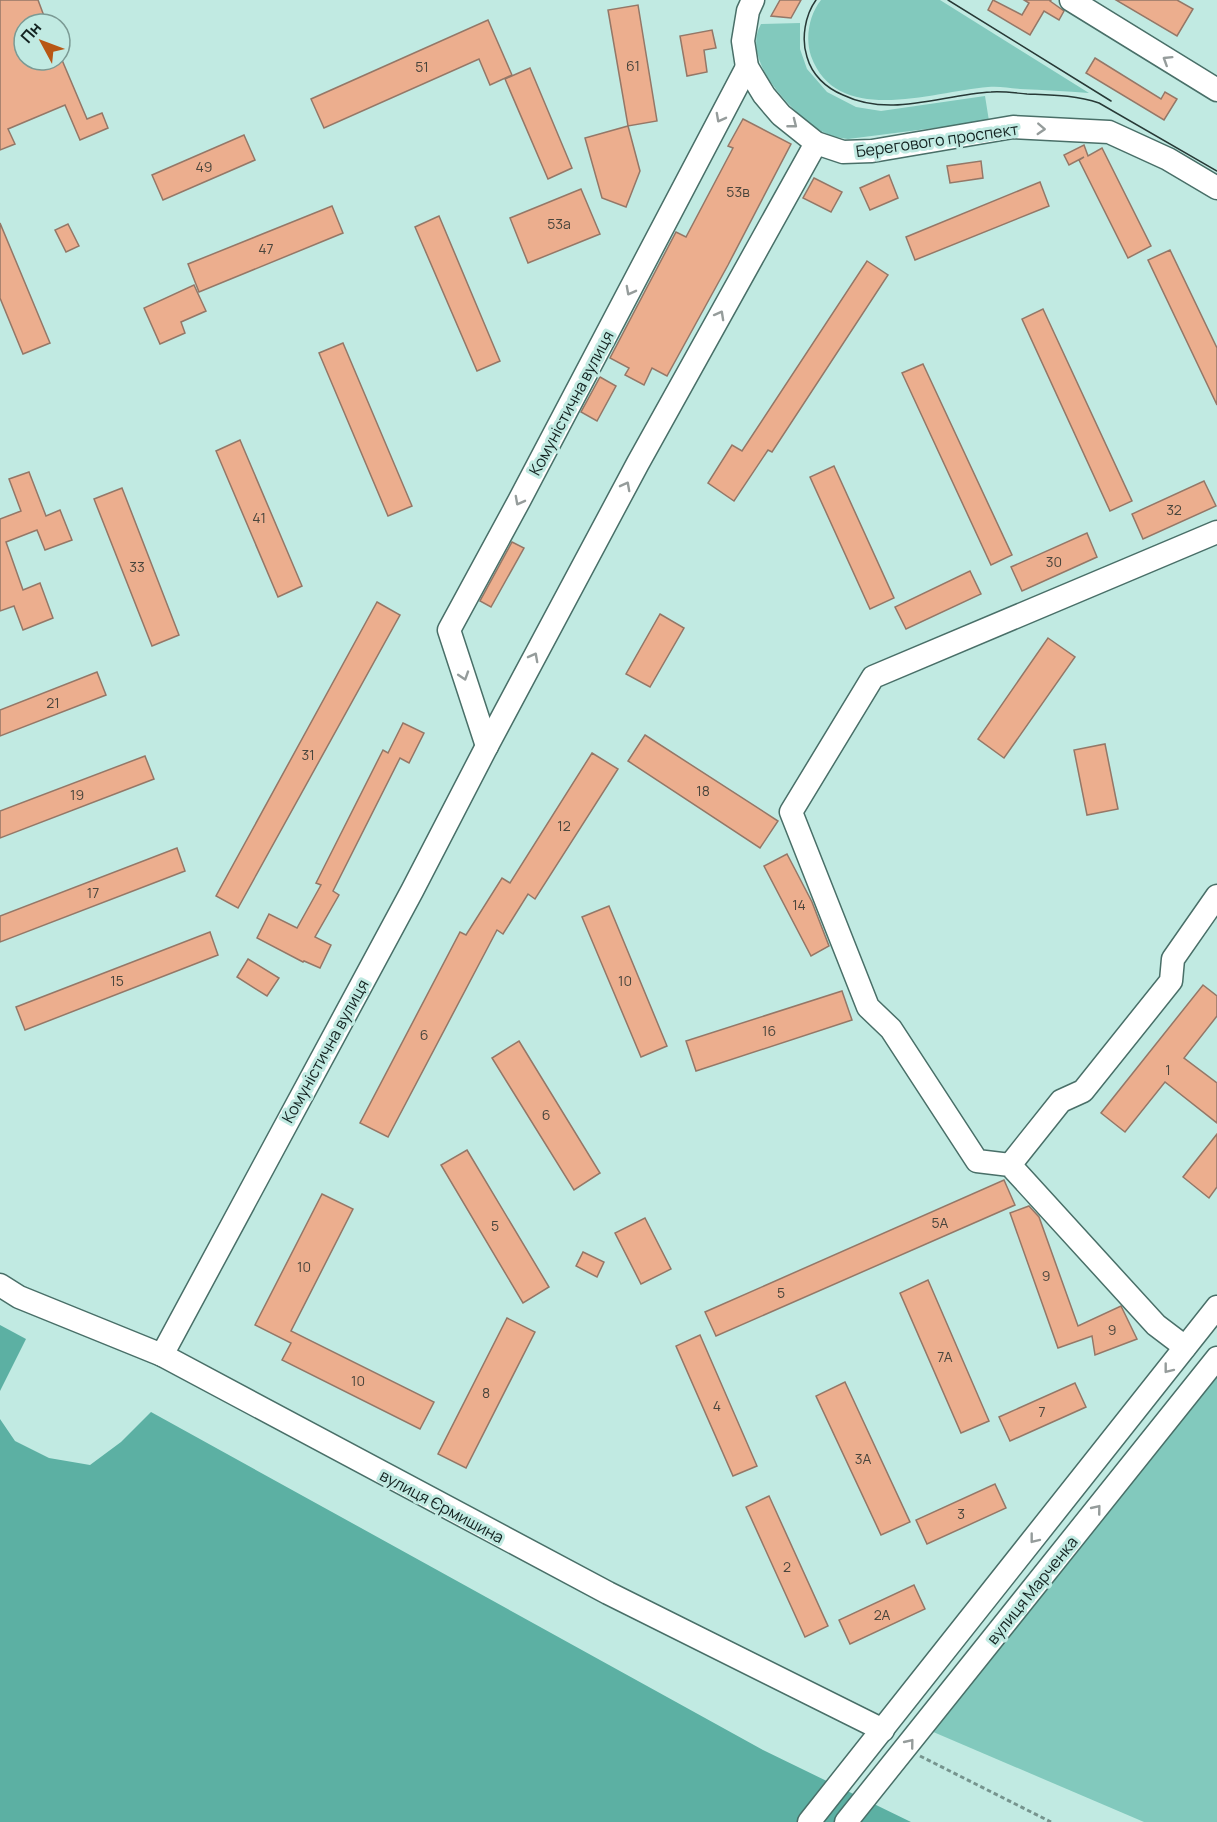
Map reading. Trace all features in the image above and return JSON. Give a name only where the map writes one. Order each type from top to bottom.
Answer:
[{"type":"street","name":"Берегового проспект","points":[[753,0],[748,11],[743,41],[747,67],[764,95],[781,115],[816,143],[843,152],[872,151],[1013,127],[1109,132],[1168,159],[1217,188]]},
{"type":"street","points":[[1071,0],[1217,90]]},
{"type":"street","name":"Комуністична вулиця","points":[[487,746],[449,630],[747,67]]},
{"type":"street","name":"Комуністична вулиця","points":[[162,1355],[412,891],[638,463],[816,143]]},
{"type":"street","points":[[1185,1347],[1156,1324],[1010,1165],[977,1161],[891,1029],[868,1007],[791,812],[873,677],[1217,532]]},
{"type":"street","points":[[1010,1165],[1061,1101],[1083,1091],[1171,981],[1173,959],[1217,896]]},
{"type":"street","name":"вулиця Єрмишина","points":[[0,1285],[10,1298],[162,1355],[608,1593],[883,1730]]},
{"type":"street","name":"вулиця Марченка","points":[[850,1772],[1217,1307]]},
{"type":"street","name":"вулиця Марченка","points":[[846,1822],[1217,1358]]},
{"type":"street","points":[[850,1772],[854,1783],[861,1788],[873,1789]]},
{"type":"street","points":[[818,1820],[850,1772]]},
{"type":"path","points":[[905,1749],[1051,1822]]},
{"type":"green space","points":[[821,0],[940,0],[1089,93],[992,87],[889,100],[864,99],[842,92],[824,78],[809,49],[808,34],[811,20]]},
{"type":"green space","points":[[800,23],[800,49],[807,69],[827,92],[856,107],[881,111],[985,96],[989,121],[848,139],[834,137],[821,131],[796,112],[784,99],[763,69],[757,53],[756,38],[761,24]]},
{"type":"green space","points":[[0,1325],[26,1339],[0,1391]]},
{"type":"green space","points":[[1217,1370],[1217,1822],[1144,1822],[931,1731]]},
{"type":"green space","points":[[151,1412],[763,1750],[911,1822],[0,1822],[0,1419],[15,1441],[49,1458],[90,1465],[121,1442]]},
{"type":"building","points":[[0,0],[38,0],[42,12],[12,12],[12,72],[67,72],[87,119],[102,113],[108,128],[80,140],[65,105],[8,129],[15,144],[0,150]]},
{"type":"building","points":[[780,0],[801,0],[791,18],[771,16]]},
{"type":"building","points":[[993,0],[1022,15],[1029,3],[1024,0],[1051,0],[1064,11],[1059,20],[1044,11],[1030,35],[988,10]]},
{"type":"building","points":[[1116,0],[1177,0],[1193,9],[1177,36]]},
{"type":"building","points":[[638,5],[657,121],[628,126],[608,10]]},
{"type":"building","points":[[488,20],[512,75],[490,85],[479,59],[324,128],[311,99]]},
{"type":"building","points":[[712,30],[716,48],[704,50],[707,72],[687,76],[680,36]]},
{"type":"building","points":[[1095,58],[1161,99],[1165,92],[1177,99],[1164,120],[1086,73]]},
{"type":"building","points":[[530,68],[572,168],[548,179],[505,79]]},
{"type":"building","points":[[743,119],[791,144],[667,376],[652,368],[644,385],[625,375],[629,368],[610,358],[676,232],[686,237],[733,148],[728,146]]},
{"type":"building","points":[[628,126],[640,171],[626,207],[602,198],[585,138]]},
{"type":"building","points":[[244,135],[255,160],[163,200],[152,175]]},
{"type":"building","points":[[1084,145],[1088,156],[1102,148],[1151,246],[1128,258],[1079,160],[1084,157],[1069,165],[1064,155]]},
{"type":"building","points":[[981,161],[983,178],[950,183],[947,166]]},
{"type":"building","points":[[889,175],[898,198],[870,210],[860,188]]},
{"type":"building","points":[[814,178],[842,192],[831,212],[803,198]]},
{"type":"building","points":[[1040,182],[1049,206],[915,260],[906,237]]},
{"type":"building","points":[[581,189],[600,234],[528,263],[510,218]]},
{"type":"building","points":[[332,206],[343,233],[199,292],[188,264]]},
{"type":"building","points":[[439,216],[500,361],[477,371],[415,227]]},
{"type":"building","points":[[0,223],[50,343],[23,354],[0,298]]},
{"type":"building","points":[[68,224],[79,246],[66,252],[55,230]]},
{"type":"building","points":[[1170,250],[1217,348],[1217,405],[1148,260]]},
{"type":"building","points":[[867,261],[888,275],[772,452],[768,450],[734,501],[708,483],[732,445],[742,451]]},
{"type":"building","points":[[194,285],[206,311],[181,322],[185,333],[160,344],[144,308]]},
{"type":"building","points":[[1043,309],[1132,501],[1110,511],[1022,319]]},
{"type":"building","points":[[343,343],[412,506],[388,516],[319,353]]},
{"type":"building","points":[[923,364],[1012,555],[991,565],[902,373]]},
{"type":"building","points":[[600,377],[616,386],[597,421],[581,412]]},
{"type":"building","points":[[240,440],[302,586],[278,597],[216,451]]},
{"type":"building","points":[[834,466],[894,598],[870,609],[810,477]]},
{"type":"building","points":[[29,472],[46,516],[60,510],[72,540],[45,550],[37,530],[6,542],[23,590],[40,583],[53,618],[23,630],[14,606],[0,611],[0,519],[21,511],[9,479]]},
{"type":"building","points":[[1204,481],[1216,506],[1143,539],[1132,514]]},
{"type":"building","points":[[122,488],[179,635],[152,646],[94,499]]},
{"type":"building","points":[[1087,533],[1097,557],[1022,591],[1011,567]]},
{"type":"building","points":[[512,542],[524,548],[491,607],[480,601]]},
{"type":"building","points":[[970,571],[981,594],[906,629],[895,607]]},
{"type":"building","points":[[377,602],[400,615],[238,908],[216,896]]},
{"type":"building","points":[[660,614],[684,628],[650,687],[626,674]]},
{"type":"building","points":[[1048,638],[1075,657],[1004,758],[978,739]]},
{"type":"building","points":[[97,672],[106,695],[0,736],[0,710]]},
{"type":"building","points":[[403,723],[424,733],[409,763],[400,758],[333,891],[339,895],[315,937],[331,945],[320,968],[303,962],[257,938],[269,914],[297,928],[321,885],[316,883],[383,750],[388,753]]},
{"type":"building","points":[[645,735],[778,821],[760,848],[628,761]]},
{"type":"building","points":[[1105,744],[1118,809],[1087,815],[1074,750]]},
{"type":"building","points":[[592,753],[618,769],[535,899],[528,894],[503,934],[497,930],[388,1137],[360,1123],[460,932],[466,935],[502,878],[510,883]]},
{"type":"building","points":[[145,756],[154,779],[0,838],[0,811]]},
{"type":"building","points":[[177,848],[185,871],[0,942],[0,916]]},
{"type":"building","points":[[787,854],[812,902],[829,946],[811,956],[764,866]]},
{"type":"building","points":[[609,906],[667,1046],[641,1057],[582,917]]},
{"type":"building","points":[[210,932],[218,955],[25,1030],[16,1007]]},
{"type":"building","points":[[248,959],[279,978],[267,996],[237,977]]},
{"type":"building","points":[[1203,985],[1217,996],[1217,1016],[1184,1058],[1217,1083],[1217,1123],[1165,1082],[1125,1132],[1101,1113]]},
{"type":"building","points":[[842,991],[852,1020],[696,1071],[686,1041]]},
{"type":"building","points":[[519,1041],[600,1173],[574,1190],[492,1058]]},
{"type":"building","points":[[1217,1134],[1217,1187],[1209,1198],[1183,1177]]},
{"type":"building","points":[[467,1150],[549,1287],[523,1303],[441,1165]]},
{"type":"building","points":[[1004,1180],[1015,1205],[716,1336],[705,1312]]},
{"type":"building","points":[[322,1194],[353,1209],[291,1331],[434,1402],[420,1429],[282,1360],[291,1343],[255,1325]]},
{"type":"building","points":[[1029,1206],[1039,1217],[1078,1326],[1121,1306],[1137,1339],[1095,1355],[1092,1336],[1058,1348],[1010,1213]]},
{"type":"building","points":[[645,1218],[671,1269],[641,1284],[615,1233]]},
{"type":"building","points":[[583,1252],[604,1262],[597,1277],[576,1266]]},
{"type":"building","points":[[928,1280],[989,1421],[961,1433],[900,1293]]},
{"type":"building","points":[[507,1318],[535,1332],[466,1468],[438,1454]]},
{"type":"building","points":[[700,1335],[757,1466],[733,1476],[676,1346]]},
{"type":"building","points":[[845,1382],[910,1522],[881,1535],[816,1396]]},
{"type":"building","points":[[1075,1383],[1086,1407],[1010,1441],[999,1417]]},
{"type":"building","points":[[995,1484],[1006,1508],[927,1544],[916,1520]]},
{"type":"building","points":[[769,1496],[828,1626],[805,1637],[746,1507]]},
{"type":"building","points":[[914,1585],[925,1609],[850,1644],[839,1620]]},
{"type":"tram line","points":[[816,0],[805,27],[805,50],[812,70],[820,80],[843,95],[861,102],[879,105],[916,103],[996,92],[1082,98],[1099,103],[1217,171]]},
{"type":"tram line","points":[[948,0],[1111,101]]}]
